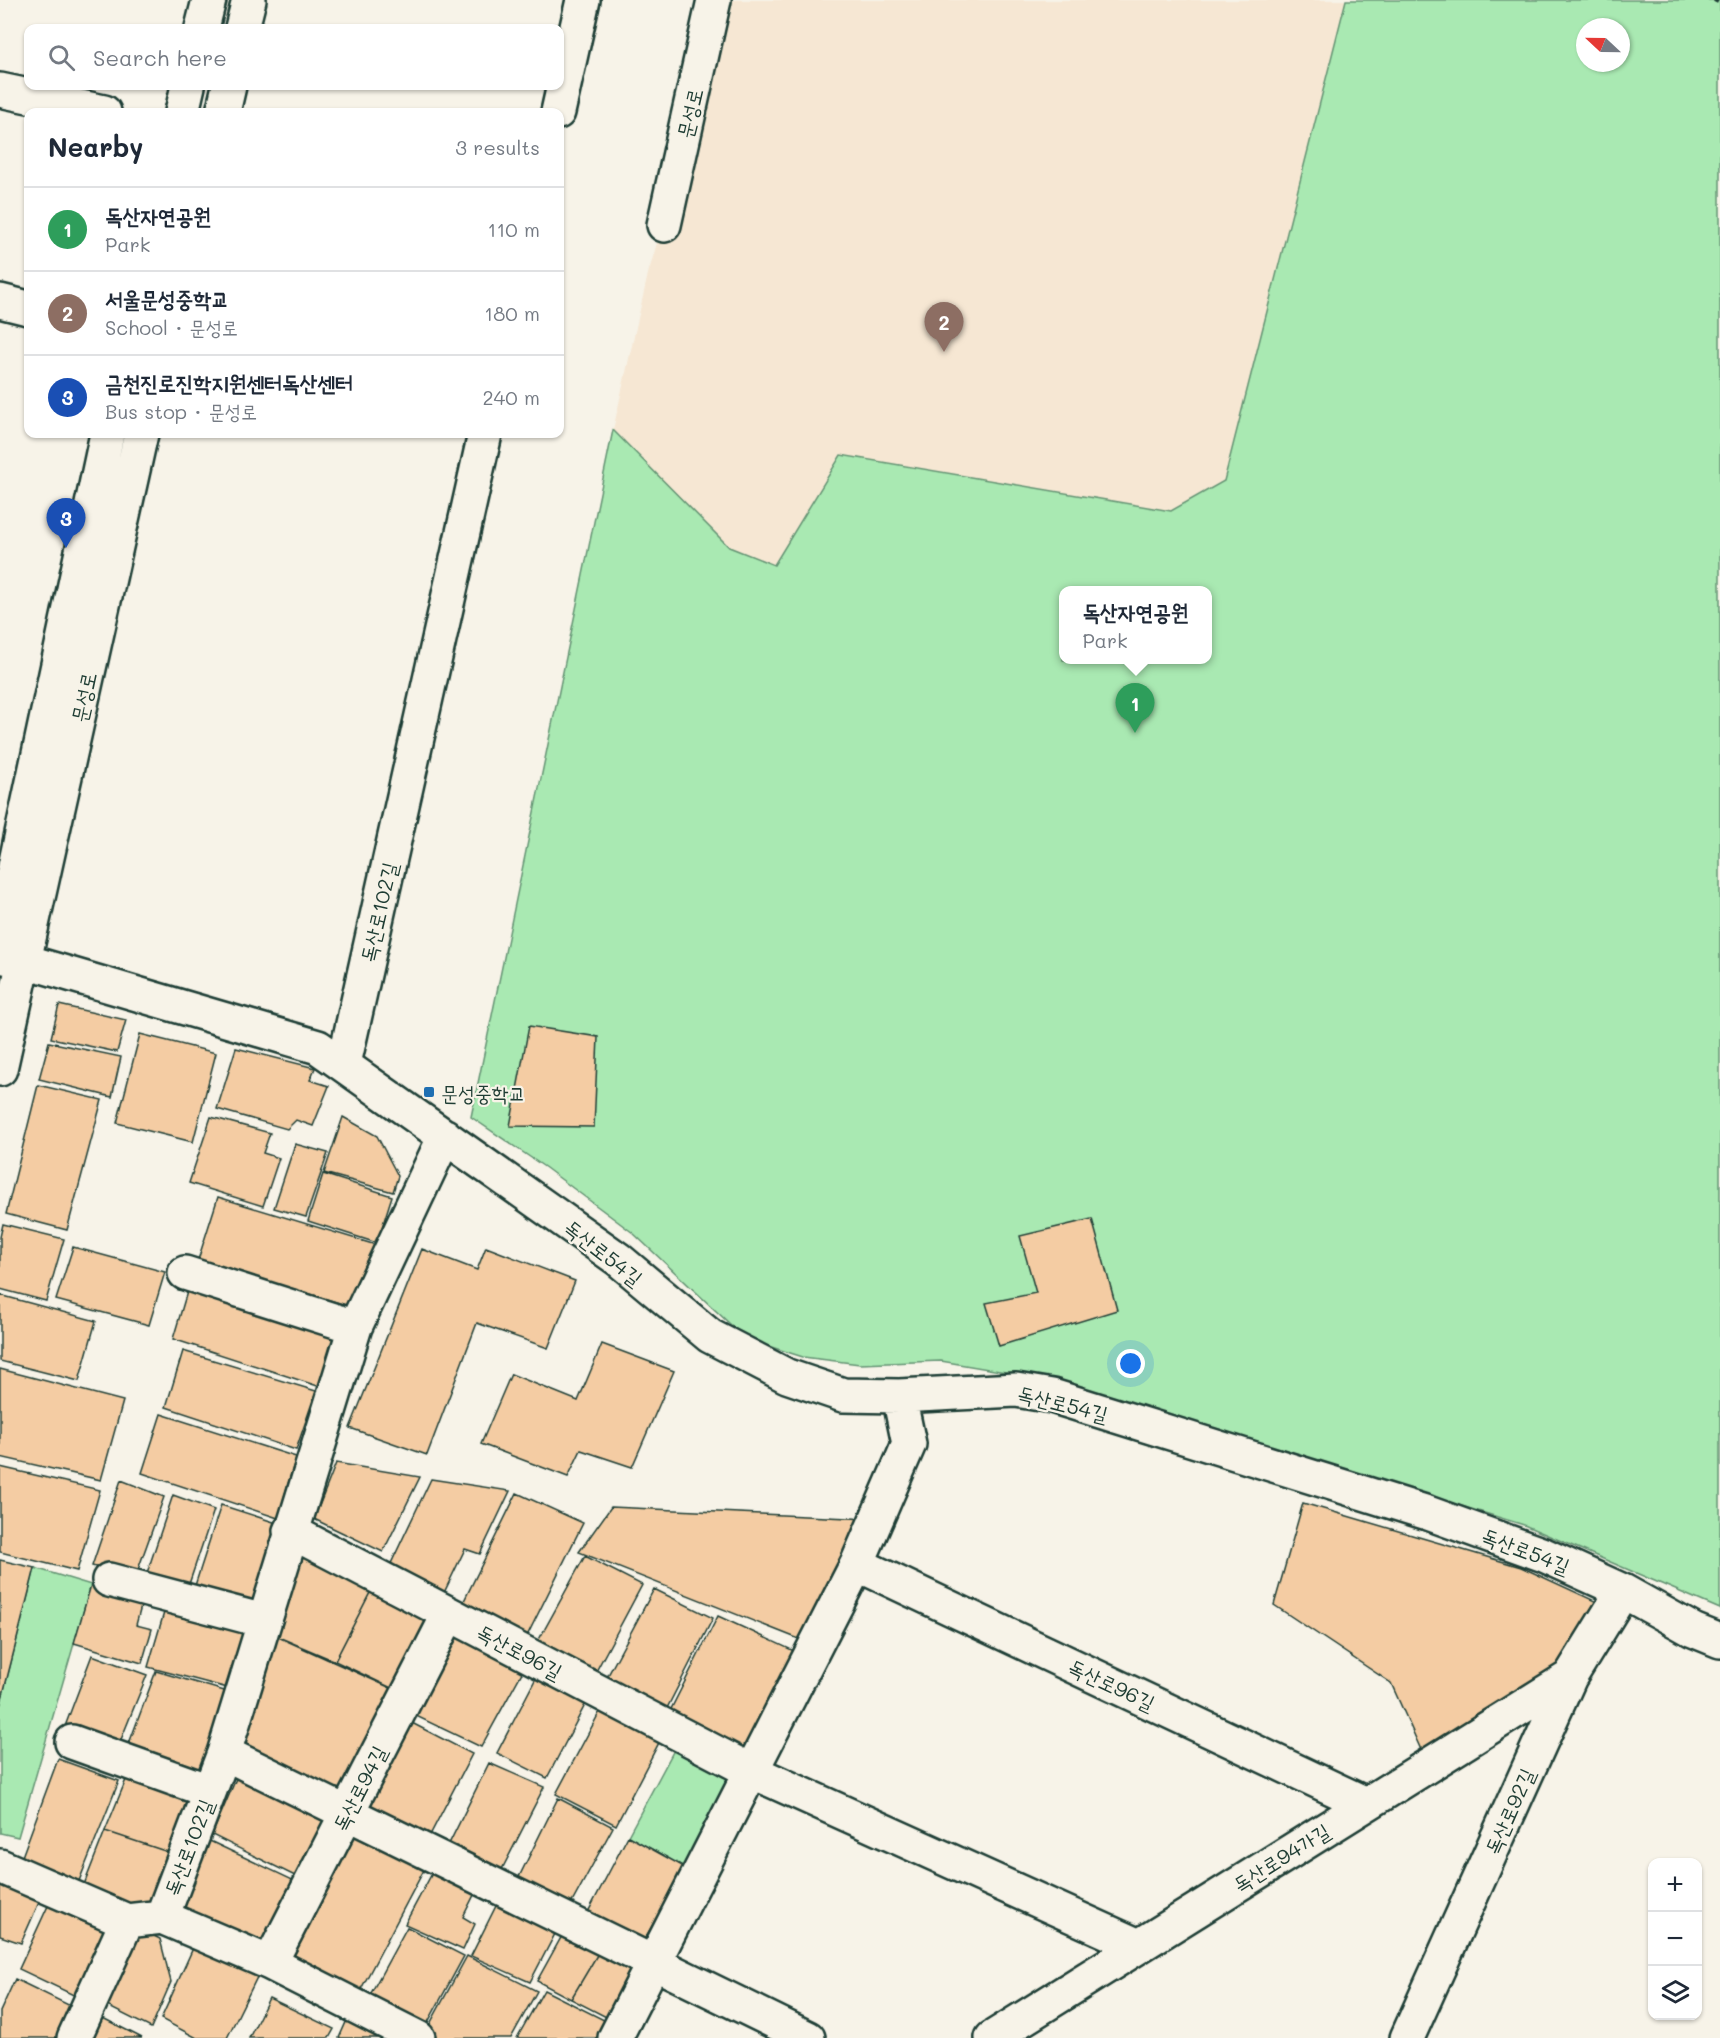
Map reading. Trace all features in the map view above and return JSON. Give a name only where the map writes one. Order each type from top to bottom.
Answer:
[{"type":"street","points":[[203,24],[209,0]]},
{"type":"street","points":[[243,24],[249,0]]},
{"type":"street","points":[[564,85],[583,0]]},
{"type":"street","name":"문성로","points":[[664,225],[714,0]]},
{"type":"street","points":[[0,90],[85,108]]},
{"type":"street","points":[[183,108],[187,90]]},
{"type":"street","points":[[224,108],[228,90]]},
{"type":"street","points":[[559,108],[563,90]]},
{"type":"street","points":[[0,301],[24,307]]},
{"type":"street","name":"문성로","points":[[0,937],[106,438]]},
{"type":"street","name":"문성로","points":[[0,1069],[13,958],[140,438]]},
{"type":"street","name":"독산로102길","points":[[344,1064],[484,438]]},
{"type":"street","points":[[13,958],[318,1047],[445,1136]]},
{"type":"street","name":"독산로102길","points":[[127,1921],[162,1917],[224,1753],[290,1531],[355,1327],[445,1136]]},
{"type":"street","name":"독산로54길","points":[[445,1136],[618,1259],[710,1336],[787,1376],[843,1395],[899,1396],[1016,1390],[1052,1396],[1428,1513],[1544,1555],[1623,1591],[1693,1630],[1720,1641]]},
{"type":"street","points":[[185,1273],[355,1327]]},
{"type":"street","points":[[615,2038],[857,1564],[909,1444],[899,1396]]},
{"type":"street","name":"독산로96길","points":[[290,1531],[751,1771],[1139,1946]]},
{"type":"street","name":"독산로96길","points":[[857,1564],[1366,1804]]},
{"type":"street","points":[[109,1580],[264,1621]]},
{"type":"street","name":"독산로92길","points":[[1407,2038],[1570,1677],[1623,1591]]},
{"type":"street","name":"독산로94길","points":[[270,1963],[449,1614]]},
{"type":"street","name":"독산로94가길","points":[[992,2038],[1570,1677]]},
{"type":"street","points":[[72,1742],[209,1791]]},
{"type":"street","points":[[224,1753],[808,2038]]},
{"type":"street","points":[[0,1866],[127,1921],[74,2038]]},
{"type":"street","points":[[162,1917],[270,1963],[418,2038]]},
{"type":"path","points":[[1714,0],[1720,3]]},
{"type":"shaded area","points":[[728,0],[1346,0],[1224,481],[1171,511],[841,455],[775,566],[729,547],[613,430],[648,274]]},
{"type":"green space","points":[[1346,0],[1720,0],[1720,1609],[1524,1525],[1041,1378],[941,1361],[860,1364],[803,1357],[746,1339],[633,1233],[546,1168],[471,1117],[613,430],[729,547],[774,565],[841,455],[1171,511],[1224,481]]},
{"type":"green space","points":[[35,1568],[91,1585],[18,1837],[0,1833],[0,1706]]},
{"type":"green space","points":[[682,1735],[751,1771],[686,1868],[628,1836]]},
{"type":"building","points":[[59,1005],[126,1020],[117,1052],[51,1038]]},
{"type":"building","points":[[529,1026],[598,1037],[594,1127],[510,1126]]},
{"type":"building","points":[[140,1034],[216,1053],[193,1142],[117,1123]]},
{"type":"building","points":[[49,1042],[121,1057],[112,1097],[39,1079]]},
{"type":"building","points":[[236,1048],[315,1068],[310,1080],[329,1086],[313,1126],[296,1120],[287,1129],[217,1109]]},
{"type":"building","points":[[38,1085],[102,1100],[67,1230],[6,1214]]},
{"type":"building","points":[[211,1117],[270,1133],[263,1153],[279,1158],[263,1206],[189,1183]]},
{"type":"building","points":[[343,1117],[377,1136],[398,1176],[393,1192],[324,1173]]},
{"type":"building","points":[[295,1144],[328,1153],[306,1217],[274,1208]]},
{"type":"building","points":[[323,1174],[392,1196],[377,1243],[308,1221]]},
{"type":"building","points":[[218,1197],[376,1245],[356,1308],[198,1260]]},
{"type":"building","points":[[1092,1219],[1117,1310],[999,1346],[986,1303],[1036,1293],[1020,1236]]},
{"type":"building","points":[[3,1224],[64,1239],[46,1301],[0,1289],[0,1237]]},
{"type":"building","points":[[73,1247],[165,1272],[149,1325],[56,1300]]},
{"type":"building","points":[[486,1247],[575,1281],[548,1348],[477,1323],[427,1455],[350,1428],[422,1249],[477,1270]]},
{"type":"building","points":[[189,1285],[329,1332],[339,1352],[327,1389],[173,1339]]},
{"type":"building","points":[[0,1295],[96,1321],[79,1381],[0,1361]]},
{"type":"building","points":[[602,1344],[674,1371],[632,1467],[581,1450],[568,1477],[481,1444],[511,1374],[578,1401]]},
{"type":"building","points":[[183,1351],[316,1391],[296,1450],[166,1407]]},
{"type":"building","points":[[0,1369],[123,1401],[101,1480],[0,1457]]},
{"type":"building","points":[[161,1414],[296,1457],[278,1518],[142,1473]]},
{"type":"building","points":[[336,1463],[420,1477],[383,1552],[314,1519]]},
{"type":"building","points":[[0,1467],[100,1490],[77,1571],[0,1552]]},
{"type":"building","points":[[431,1479],[510,1491],[480,1554],[465,1549],[441,1599],[387,1572]]},
{"type":"building","points":[[121,1480],[164,1497],[135,1578],[92,1566]]},
{"type":"building","points":[[517,1493],[583,1523],[525,1640],[461,1607]]},
{"type":"building","points":[[173,1495],[214,1510],[186,1593],[144,1582]]},
{"type":"building","points":[[1303,1503],[1521,1567],[1597,1602],[1564,1674],[1426,1761],[1391,1683],[1274,1605]]},
{"type":"building","points":[[221,1505],[286,1526],[259,1616],[191,1598]]},
{"type":"building","points":[[611,1507],[870,1519],[804,1641],[579,1552]]},
{"type":"building","points":[[291,1534],[377,1579],[335,1661],[276,1636]]},
{"type":"building","points":[[585,1556],[642,1585],[594,1675],[536,1645]]},
{"type":"building","points":[[0,1560],[35,1568],[0,1706]]},
{"type":"building","points":[[377,1579],[446,1614],[404,1694],[335,1661]]},
{"type":"building","points":[[91,1585],[143,1599],[136,1625],[152,1629],[142,1663],[74,1643]]},
{"type":"building","points":[[654,1589],[713,1618],[665,1712],[605,1681]]},
{"type":"building","points":[[168,1599],[260,1622],[239,1691],[148,1667]]},
{"type":"building","points":[[718,1616],[805,1656],[760,1743],[733,1753],[666,1719]]},
{"type":"building","points":[[458,1629],[526,1665],[481,1747],[414,1715]]},
{"type":"building","points":[[276,1636],[404,1694],[346,1808],[227,1751]]},
{"type":"building","points":[[92,1655],[147,1675],[118,1747],[64,1729]]},
{"type":"building","points":[[156,1671],[238,1695],[208,1786],[124,1757]]},
{"type":"building","points":[[537,1676],[586,1703],[547,1778],[497,1753]]},
{"type":"building","points":[[605,1702],[664,1733],[616,1825],[556,1794]]},
{"type":"building","points":[[408,1721],[472,1754],[428,1839],[364,1806]]},
{"type":"building","points":[[58,1759],[119,1781],[77,1886],[20,1862]]},
{"type":"building","points":[[489,1763],[544,1787],[499,1875],[447,1848]]},
{"type":"building","points":[[130,1770],[202,1797],[180,1856],[105,1831]]},
{"type":"building","points":[[238,1774],[331,1821],[301,1879],[212,1835]]},
{"type":"building","points":[[558,1798],[613,1827],[569,1908],[517,1881]]},
{"type":"building","points":[[105,1831],[180,1856],[158,1914],[80,1895]]},
{"type":"building","points":[[354,1832],[426,1866],[360,1991],[289,1955]]},
{"type":"building","points":[[197,1835],[299,1883],[261,1954],[167,1915]]},
{"type":"building","points":[[628,1836],[686,1868],[641,1945],[586,1916]]},
{"type":"building","points":[[436,1866],[478,1887],[463,1917],[475,1924],[463,1950],[405,1924]]},
{"type":"building","points":[[0,1881],[40,1900],[21,1943],[0,1936]]},
{"type":"building","points":[[53,1895],[120,1925],[86,2001],[19,1969]]},
{"type":"building","points":[[500,1898],[558,1928],[530,1982],[471,1956]]},
{"type":"building","points":[[131,1925],[160,1939],[171,1982],[151,2028],[97,2001]]},
{"type":"building","points":[[407,1927],[464,1956],[421,2035],[364,2006]]},
{"type":"building","points":[[563,1934],[600,1950],[571,1999],[537,1981]]},
{"type":"building","points":[[198,1937],[263,1965],[227,2038],[197,2038],[161,2019]]},
{"type":"building","points":[[600,1950],[626,1960],[637,1986],[618,2023],[571,1999]]},
{"type":"building","points":[[467,1956],[537,1991],[511,2038],[430,2038],[424,2035]]},
{"type":"building","points":[[15,1979],[81,2011],[69,2038],[0,2038],[0,2012]]},
{"type":"building","points":[[544,1990],[616,2026],[609,2038],[517,2038]]},
{"type":"building","points":[[269,1998],[334,2029],[329,2038],[249,2038]]},
{"type":"building","points":[[351,2011],[404,2038],[339,2038]]},
{"type":"building","points":[[91,2012],[142,2038],[79,2038]]},
{"type":"place","name":"서울문성중학교","points":[[944,352]]},
{"type":"place","name":"금천진로진학지원센터독산센터","points":[[66,548]]},
{"type":"place","name":"독산자연공원","points":[[1135,733]]},
{"type":"place","name":"문성중학교","points":[[429,1092]]}]
